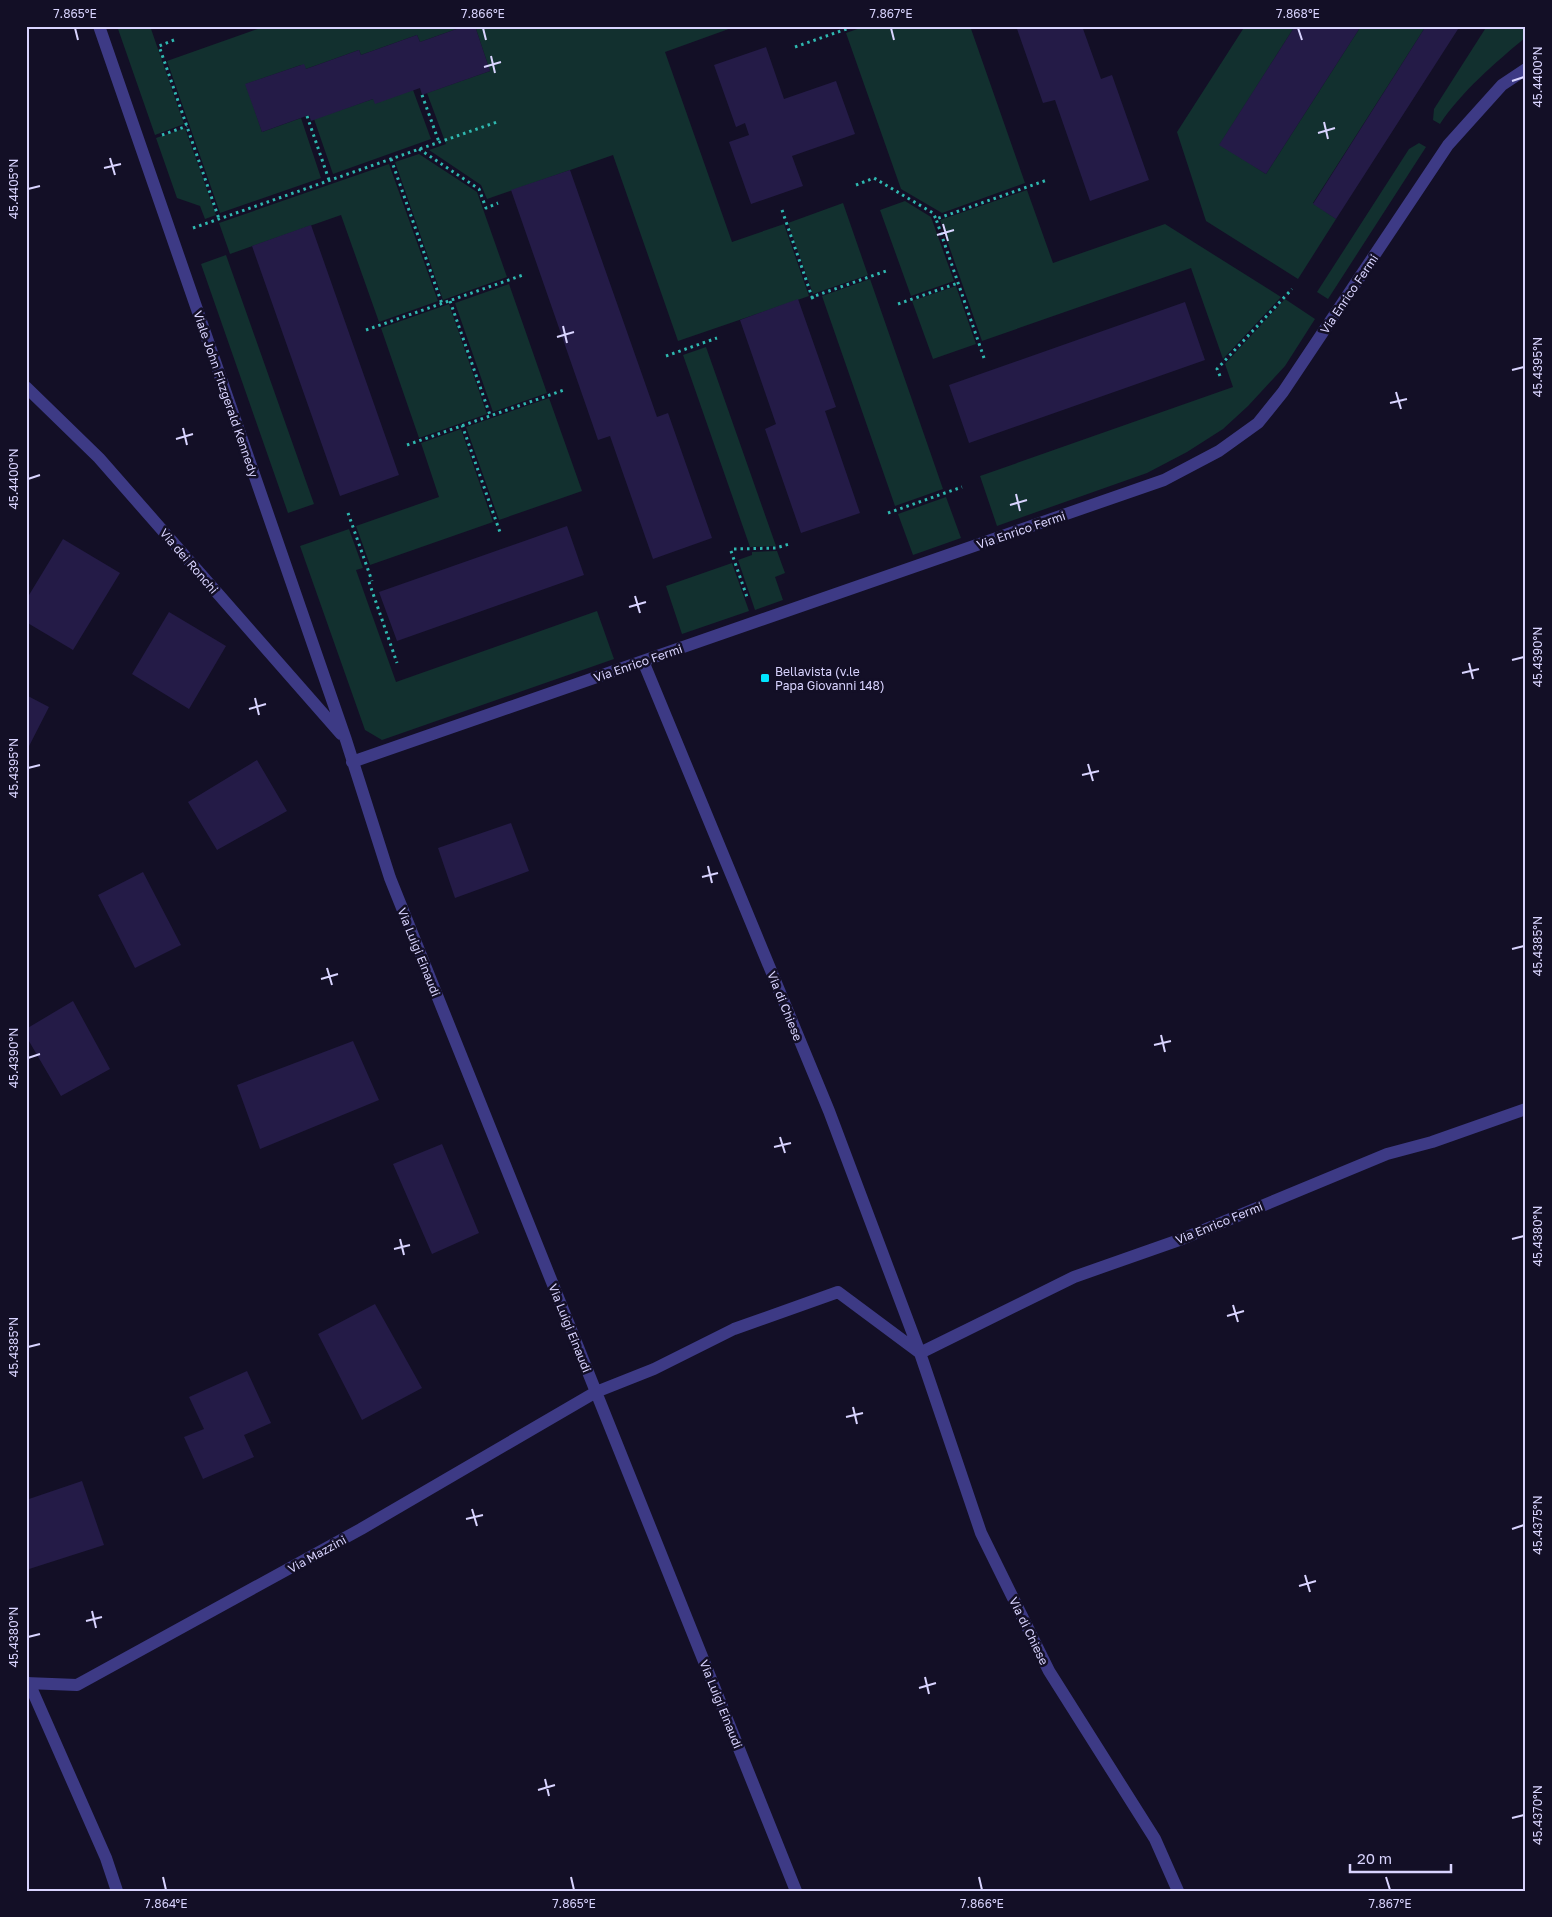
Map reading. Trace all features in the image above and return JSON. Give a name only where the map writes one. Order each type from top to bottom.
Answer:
[{"type":"street","name":"Viale John Fitzgerald Kennedy","points":[[99,26],[352,762]]},
{"type":"street","name":"Via Enrico Fermi","points":[[352,762],[1164,480],[1219,451],[1258,423],[1283,392],[1448,145],[1502,85],[1526,69]]},
{"type":"street","name":"Via dei Ronchi","points":[[26,387],[98,458],[346,740]]},
{"type":"street","name":"Via di Chiese","points":[[643,661],[829,1111],[920,1353],[981,1533],[1049,1671],[1155,1839],[1178,1891]]},
{"type":"street","name":"Via Luigi Einaudi","points":[[352,762],[390,878],[796,1891]]},
{"type":"street","name":"Via Enrico Fermi","points":[[920,1353],[1074,1276],[1182,1239],[1387,1154],[1432,1142],[1526,1109]]},
{"type":"street","points":[[596,1392],[654,1369],[734,1329],[838,1292],[920,1353]]},
{"type":"street","name":"Via Mazzini","points":[[117,1891],[106,1858],[28,1683],[77,1685],[362,1530],[596,1392]]},
{"type":"path","points":[[765,26],[767,31]]},
{"type":"path","points":[[795,47],[855,26]]},
{"type":"path","points":[[174,40],[159,46],[219,219]]},
{"type":"path","points":[[422,95],[439,142]]},
{"type":"path","points":[[307,116],[330,180]]},
{"type":"path","points":[[171,236],[497,122]]},
{"type":"path","points":[[419,149],[479,189],[486,208],[498,203]]},
{"type":"path","points":[[390,159],[442,304]]},
{"type":"path","points":[[856,185],[874,178],[933,213],[984,358]]},
{"type":"path","points":[[936,219],[1047,180]]},
{"type":"path","points":[[782,210],[812,298],[886,271]]},
{"type":"path","points":[[366,330],[523,275]]},
{"type":"path","points":[[898,304],[958,282]]},
{"type":"path","points":[[1220,376],[1217,369],[1292,289]]},
{"type":"path","points":[[450,301],[490,415]]},
{"type":"path","points":[[666,356],[717,338]]},
{"type":"path","points":[[407,445],[564,390]]},
{"type":"path","points":[[462,425],[501,535]]},
{"type":"path","points":[[888,513],[962,487]]},
{"type":"path","points":[[348,513],[397,663]]},
{"type":"path","points":[[756,622],[732,550],[776,548],[790,544]]},
{"type":"green space","points":[[117,26],[150,26],[184,124],[155,135]]},
{"type":"green space","points":[[266,26],[465,26],[420,42],[417,35],[361,55],[359,50],[306,69],[301,65],[246,84],[262,132],[301,118],[321,178],[220,213],[167,61]]},
{"type":"green space","points":[[475,26],[737,26],[665,52],[732,242],[784,224],[809,296],[678,341],[613,155],[487,199],[481,185],[429,150],[446,144],[427,93],[490,71]]},
{"type":"green space","points":[[866,26],[970,26],[1025,183],[942,213],[901,189],[846,33]]},
{"type":"green space","points":[[1245,26],[1295,26],[1220,144],[1266,174],[1361,26],[1426,26],[1313,203],[1336,219],[1298,279],[1206,221],[1177,132]]},
{"type":"green space","points":[[1487,26],[1526,26],[1526,37],[1491,67],[1458,100],[1440,124],[1433,120],[1434,109]]},
{"type":"green space","points":[[413,90],[431,139],[333,174],[314,119],[373,99]]},
{"type":"green space","points":[[185,128],[216,215],[205,219],[200,206],[177,198],[156,138]]},
{"type":"green space","points":[[1419,143],[1426,147],[1328,299],[1317,292],[1409,149]]},
{"type":"green space","points":[[419,154],[477,192],[507,277],[443,300],[395,162]]},
{"type":"green space","points":[[389,164],[438,301],[379,322],[341,215],[230,254],[219,223]]},
{"type":"green space","points":[[1027,190],[1053,263],[1165,224],[1281,297],[1223,359],[1191,268],[982,341],[940,220]]},
{"type":"green space","points":[[905,201],[931,217],[954,281],[911,296],[880,210]]},
{"type":"green space","points":[[843,203],[868,275],[813,294],[788,223]]},
{"type":"green space","points":[[226,255],[314,504],[288,513],[201,264]]},
{"type":"green space","points":[[870,279],[943,489],[895,506],[822,296]]},
{"type":"green space","points":[[509,284],[547,393],[493,412],[455,303]]},
{"type":"green space","points":[[956,286],[976,344],[933,359],[912,301]]},
{"type":"green space","points":[[1285,299],[1315,319],[1285,366],[1248,406],[1223,429],[1187,452],[1147,473],[997,526],[980,476],[1233,387],[1225,364]]},
{"type":"green space","points":[[449,304],[487,414],[419,438],[381,328]]},
{"type":"green space","points":[[706,347],[776,546],[750,547],[683,355]]},
{"type":"green space","points":[[549,398],[582,491],[499,520],[466,427]]},
{"type":"green space","points":[[461,429],[493,522],[370,565],[356,526],[439,497],[421,443]]},
{"type":"green space","points":[[946,497],[961,538],[913,555],[898,514]]},
{"type":"green space","points":[[349,529],[363,568],[356,570],[396,682],[597,611],[614,659],[382,740],[365,730],[300,546]]},
{"type":"green space","points":[[777,551],[785,573],[775,577],[783,600],[755,610],[738,560],[752,555],[752,552]]},
{"type":"green space","points":[[732,563],[749,611],[682,634],[666,586]]},
{"type":"building","points":[[465,26],[475,26],[490,71],[422,95],[420,88],[375,104],[373,99],[311,121],[309,115],[262,132],[245,84],[304,64],[306,69],[359,50],[361,55],[417,35],[420,42]]},
{"type":"building","points":[[1016,26],[1082,26],[1101,79],[1112,75],[1149,180],[1090,201],[1055,100],[1043,103]]},
{"type":"building","points":[[1295,26],[1361,26],[1266,174],[1219,145]]},
{"type":"building","points":[[1426,26],[1460,26],[1336,219],[1313,204]]},
{"type":"building","points":[[766,47],[784,99],[836,81],[855,134],[792,156],[803,186],[751,204],[729,142],[749,135],[745,123],[736,127],[714,65]]},
{"type":"building","points":[[570,170],[657,417],[668,413],[712,538],[653,559],[610,436],[598,440],[511,190]]},
{"type":"building","points":[[311,225],[399,475],[340,496],[252,246]]},
{"type":"building","points":[[798,299],[836,407],[825,411],[860,513],[801,533],[765,429],[776,424],[740,320]]},
{"type":"building","points":[[1185,302],[1205,360],[969,443],[949,385]]},
{"type":"building","points":[[567,526],[584,575],[397,641],[379,592]]},
{"type":"building","points":[[63,539],[120,573],[73,650],[26,622],[26,600]]},
{"type":"building","points":[[169,612],[226,646],[189,709],[132,674]]},
{"type":"building","points":[[26,695],[49,707],[26,752]]},
{"type":"building","points":[[257,760],[287,811],[217,850],[188,802]]},
{"type":"building","points":[[511,823],[529,871],[455,898],[438,848]]},
{"type":"building","points":[[143,872],[181,945],[135,968],[98,895]]},
{"type":"building","points":[[73,1001],[110,1069],[61,1096],[26,1036],[26,1029]]},
{"type":"building","points":[[353,1041],[379,1100],[260,1149],[237,1085]]},
{"type":"building","points":[[442,1144],[479,1233],[432,1254],[393,1164]]},
{"type":"building","points":[[375,1304],[422,1388],[362,1420],[318,1334]]},
{"type":"building","points":[[247,1371],[271,1423],[244,1435],[254,1457],[203,1479],[184,1437],[204,1429],[189,1397]]},
{"type":"building","points":[[82,1481],[104,1545],[26,1570],[26,1500]]},
{"type":"place","name":"Bellavista (v.le Papa Giovanni 148)","points":[[765,678]]}]
